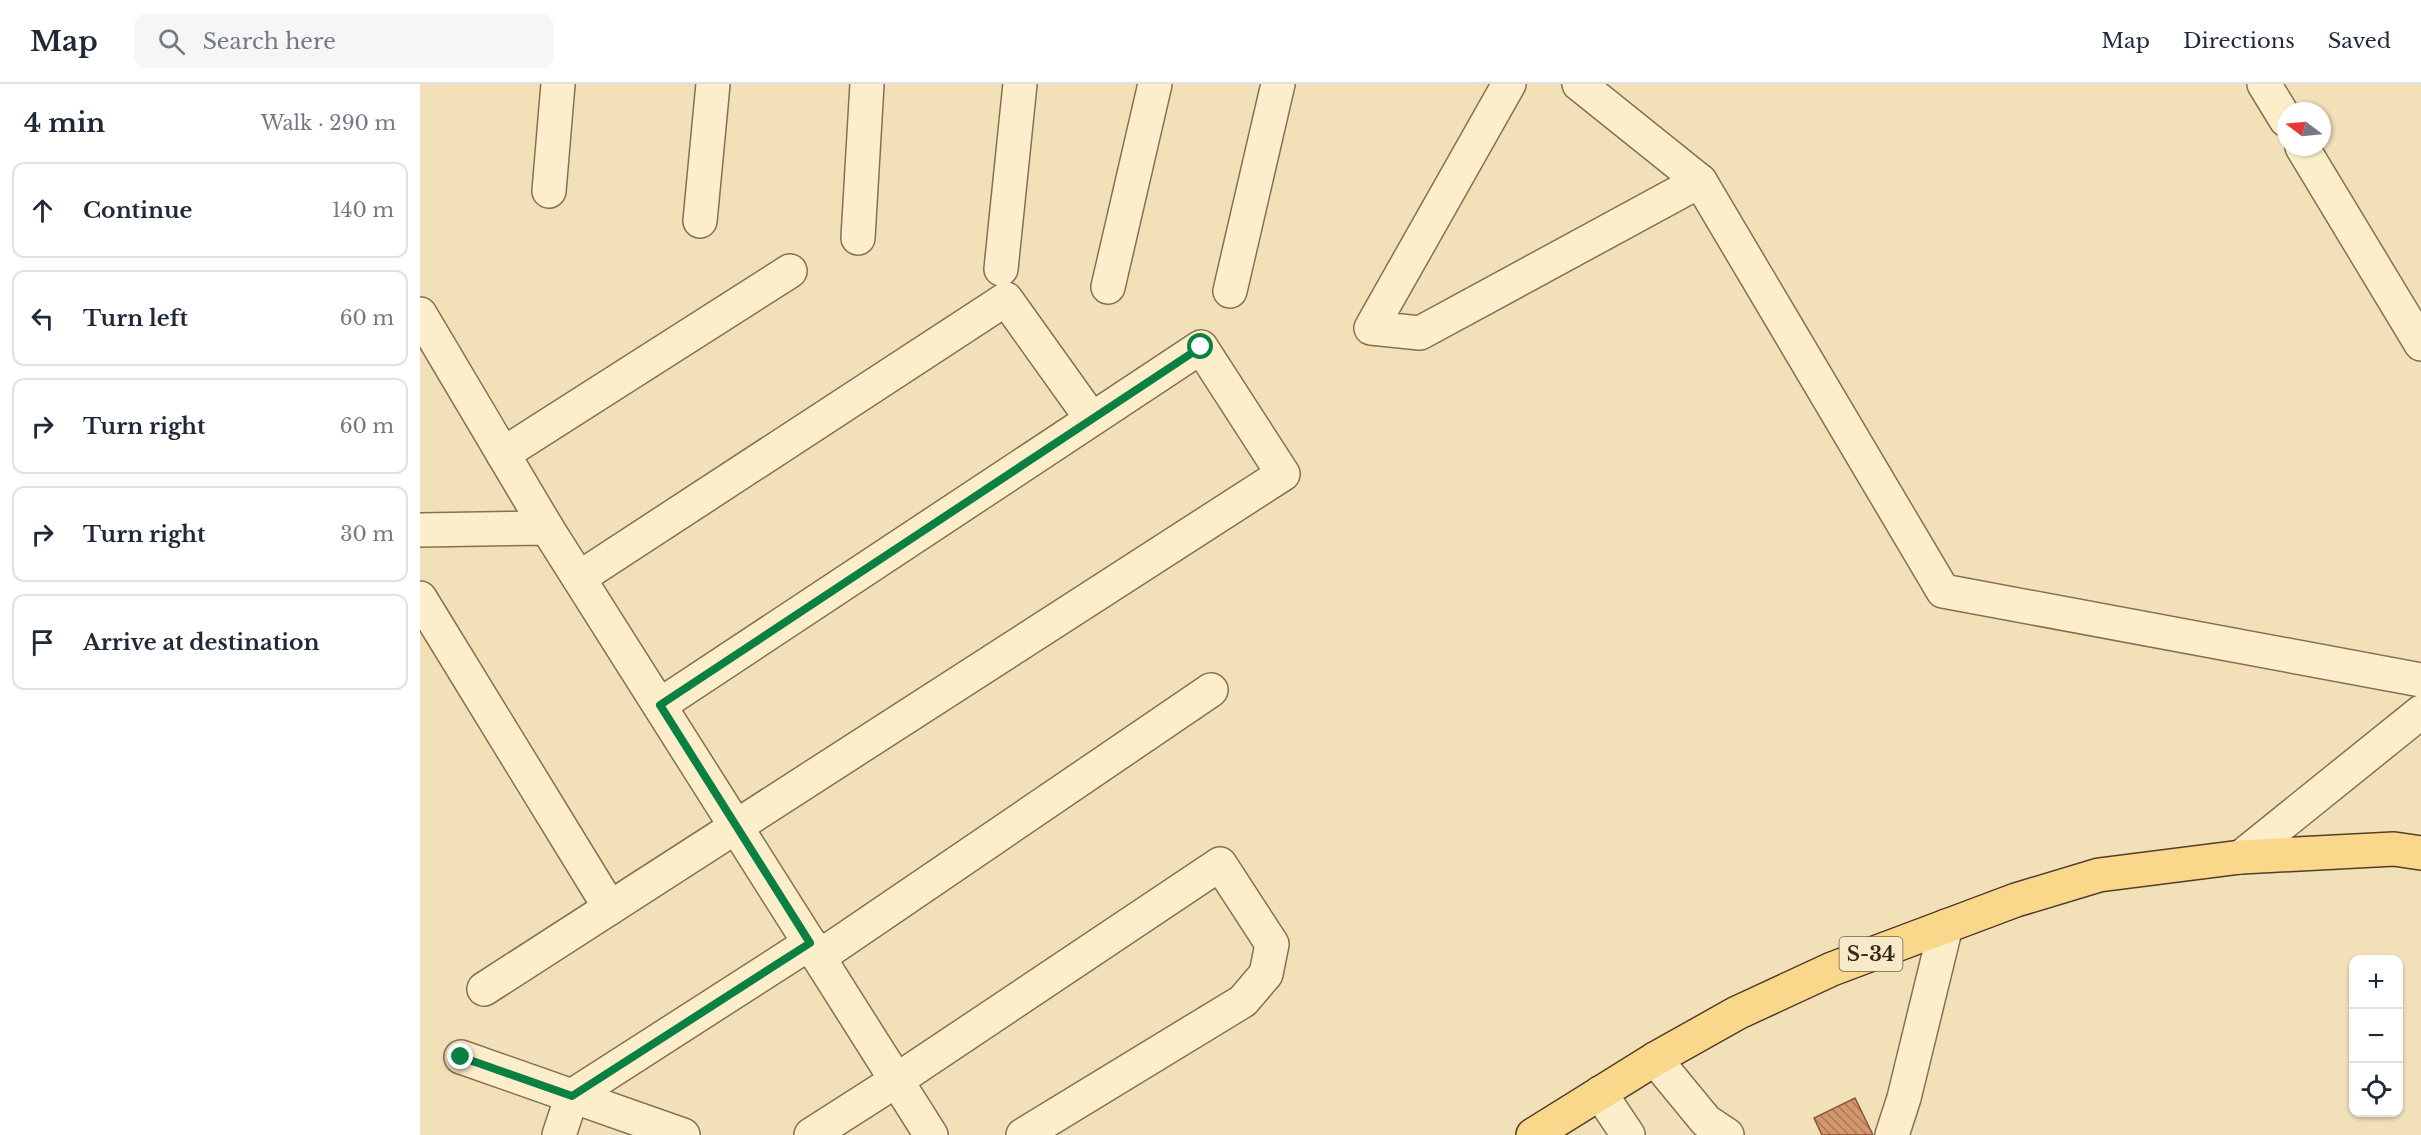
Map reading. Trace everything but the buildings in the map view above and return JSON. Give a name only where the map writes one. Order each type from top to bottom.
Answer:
[{"type":"main road","name":"S-34","points":[[1533,1135],[1656,1059],[1737,1013],[1810,979],[2016,900],[2099,875],[2241,856],[2394,849],[2421,854]]},
{"type":"street","points":[[549,191],[558,84]]},
{"type":"street","points":[[700,221],[713,84]]},
{"type":"street","points":[[858,238],[867,84]]},
{"type":"street","points":[[1000,269],[1020,84]]},
{"type":"street","points":[[1108,287],[1155,84]]},
{"type":"street","points":[[1230,291],[1278,84]]},
{"type":"street","points":[[1509,84],[1371,328],[1420,333],[1700,181]]},
{"type":"street","points":[[1579,84],[1700,181],[1943,591],[2421,680]]},
{"type":"street","points":[[2264,84],[2277,105]]},
{"type":"street","points":[[2307,156],[2421,344]]},
{"type":"street","points":[[503,454],[790,272]]},
{"type":"street","points":[[579,578],[1006,299],[1091,418]]},
{"type":"street","points":[[420,314],[547,528],[931,1135]]},
{"type":"street","points":[[484,989],[1283,474],[1201,347],[660,705]]},
{"type":"street","points":[[420,530],[547,528]]},
{"type":"street","points":[[420,598],[610,908]]},
{"type":"street","points":[[559,1135],[572,1096],[814,950],[1210,690]]},
{"type":"street","points":[[2241,856],[2421,712]]},
{"type":"street","points":[[811,1135],[1220,864],[1272,944],[1266,974],[1243,1001],[1023,1135]]},
{"type":"street","points":[[1892,1135],[1904,1098],[1946,926]]},
{"type":"street","points":[[461,1057],[683,1135]]},
{"type":"street","points":[[1656,1059],[1706,1121],[1727,1135]]},
{"type":"street","points":[[1600,1093],[1628,1135]]},
{"type":"route","points":[[461,1057],[572,1096],[810,943],[660,705],[1201,347]]}]
